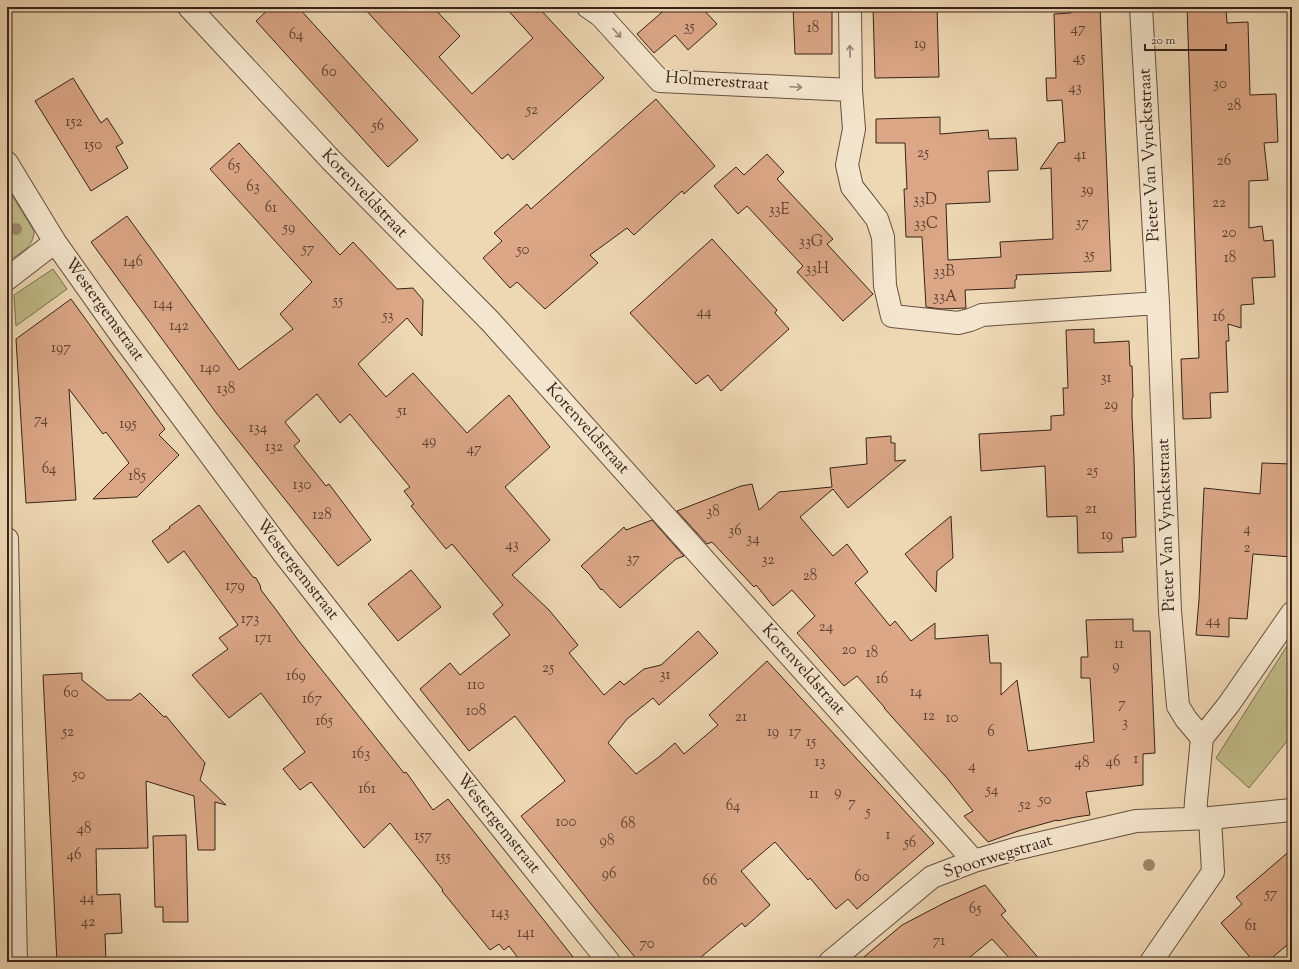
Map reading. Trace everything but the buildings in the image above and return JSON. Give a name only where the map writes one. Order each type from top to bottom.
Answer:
[{"type":"street","name":"Korenveldstraat","points":[[189,7],[331,160],[490,321],[974,861]]},
{"type":"street","name":"Holmerestraat","points":[[588,7],[602,16],[660,81],[851,90]]},
{"type":"street","points":[[850,7],[851,90],[854,129],[847,165],[852,187],[876,219],[883,237],[885,286],[892,316],[958,323],[982,315],[1158,303]]},
{"type":"street","name":"Pieter Van Vyncktstraat","points":[[1141,7],[1158,303],[1170,611],[1178,706],[1186,719],[1202,738]]},
{"type":"street","name":"Westergemstraat","points":[[7,162],[55,242],[121,335],[284,554],[405,708],[609,962]]},
{"type":"street","points":[[7,279],[55,242]]},
{"type":"street","points":[[7,539],[16,962]]},
{"type":"street","points":[[1151,962],[1213,872],[1203,818],[1196,801],[1202,738],[1229,704],[1292,613]]},
{"type":"street","name":"Spoorwegstraat","points":[[830,962],[932,877],[974,861],[1015,849],[1136,820],[1203,818],[1292,810]]},
{"type":"shaded area","points":[[7,187],[34,231],[29,246],[7,262]]},
{"type":"shaded area","points":[[53,269],[67,289],[16,326],[14,295]]},
{"type":"shaded area","points":[[1292,638],[1292,735],[1249,788],[1216,758]]}]
